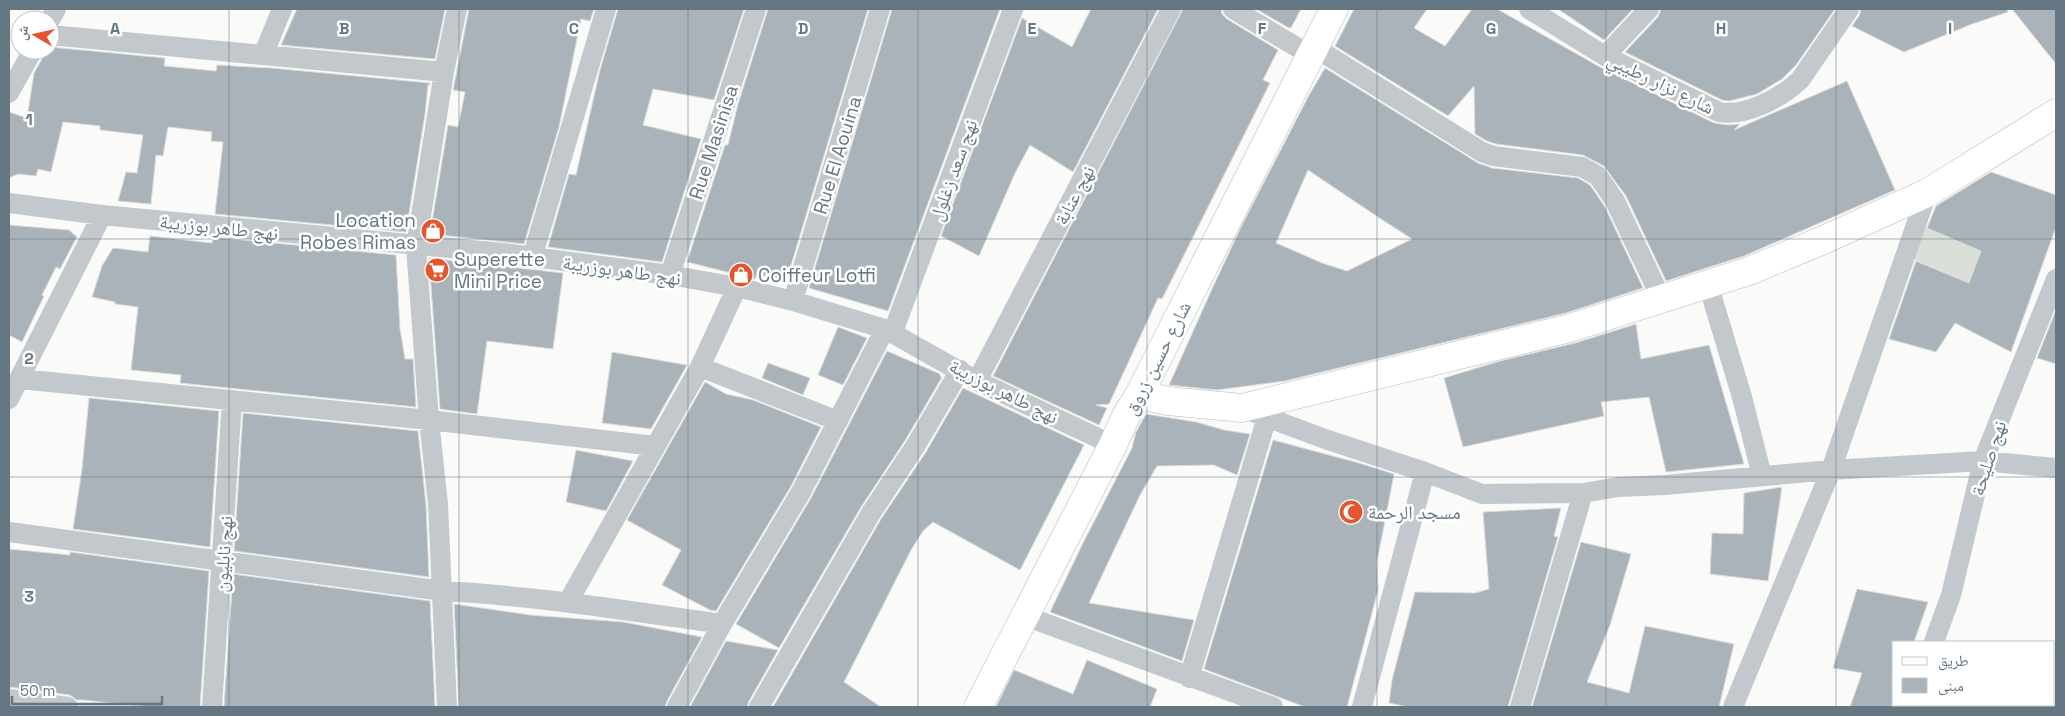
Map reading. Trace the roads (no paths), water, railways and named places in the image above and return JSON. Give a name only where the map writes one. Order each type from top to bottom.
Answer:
[{"type":"street","points":[[264,54],[282,9]]},
{"type":"street","points":[[447,707],[438,504],[429,420],[416,247],[444,72],[457,9]]},
{"type":"street","points":[[532,258],[606,9]]},
{"type":"street","name":"Rue Masinisa","points":[[670,275],[756,9]]},
{"type":"street","name":"Rue El Aouina","points":[[793,301],[880,9]]},
{"type":"street","name":"نهج سعد زغلول","points":[[677,707],[722,624],[801,492],[889,330],[1013,9]]},
{"type":"street","name":"نهج عنابة","points":[[978,381],[1171,9]]},
{"type":"street","points":[[1233,9],[1312,51],[1482,152],[1493,156],[1582,168],[1598,176],[1615,201],[1661,298]]},
{"type":"street","name":"شارع حسين زروق","points":[[978,707],[1113,445],[1126,416],[1140,395],[1334,9]]},
{"type":"street","points":[[1605,56],[1649,9]]},
{"type":"street","name":"شارع نزار رطيبي","points":[[1535,10],[1605,56],[1719,112],[1737,113],[1780,97],[1791,89],[1800,80],[1849,9]]},
{"type":"street","points":[[60,36],[444,72]]},
{"type":"street","points":[[9,93],[22,60]]},
{"type":"street","points":[[1242,408],[1570,328],[1748,271],[1821,241],[1927,193],[2056,113]]},
{"type":"street","points":[[1733,707],[1831,470],[1927,193]]},
{"type":"street","name":"نهج طاهر بوزريبة","points":[[9,203],[102,215],[532,258],[670,275],[737,287],[793,301],[889,330],[978,381],[1113,445]]},
{"type":"street","points":[[9,399],[102,215]]},
{"type":"street","name":"نهج صليحة","points":[[1934,641],[1951,596],[1983,461],[2056,279]]},
{"type":"street","points":[[1708,284],[1742,397],[1762,476]]},
{"type":"street","points":[[568,602],[700,366],[737,287]]},
{"type":"street","points":[[700,366],[838,421]]},
{"type":"street","points":[[759,707],[872,513],[916,445],[960,370]]},
{"type":"street","points":[[20,379],[429,420],[655,446]]},
{"type":"street","points":[[1140,395],[1168,401],[1242,408],[1482,494],[1583,493],[1618,487],[1665,485],[1831,470],[1983,461],[2056,468]]},
{"type":"street","name":"نهج نابليون","points":[[212,707],[232,400]]},
{"type":"street","points":[[1189,678],[1267,417]]},
{"type":"street","points":[[1362,707],[1425,472]]},
{"type":"street","points":[[1520,707],[1583,493]]},
{"type":"street","points":[[9,532],[443,591],[568,602],[722,624]]},
{"type":"street","points":[[1025,616],[1264,706]]},
{"type":"street","points":[[9,700],[67,707]]},
{"type":"place","name":"Location Robes Rimas","points":[[433,231]]},
{"type":"place","name":"Superette Mini Price","points":[[437,270]]},
{"type":"place","name":"Coiffeur Lotfi","points":[[741,275]]},
{"type":"place","name":"مسجد الرحمة","points":[[1351,512]]}]
